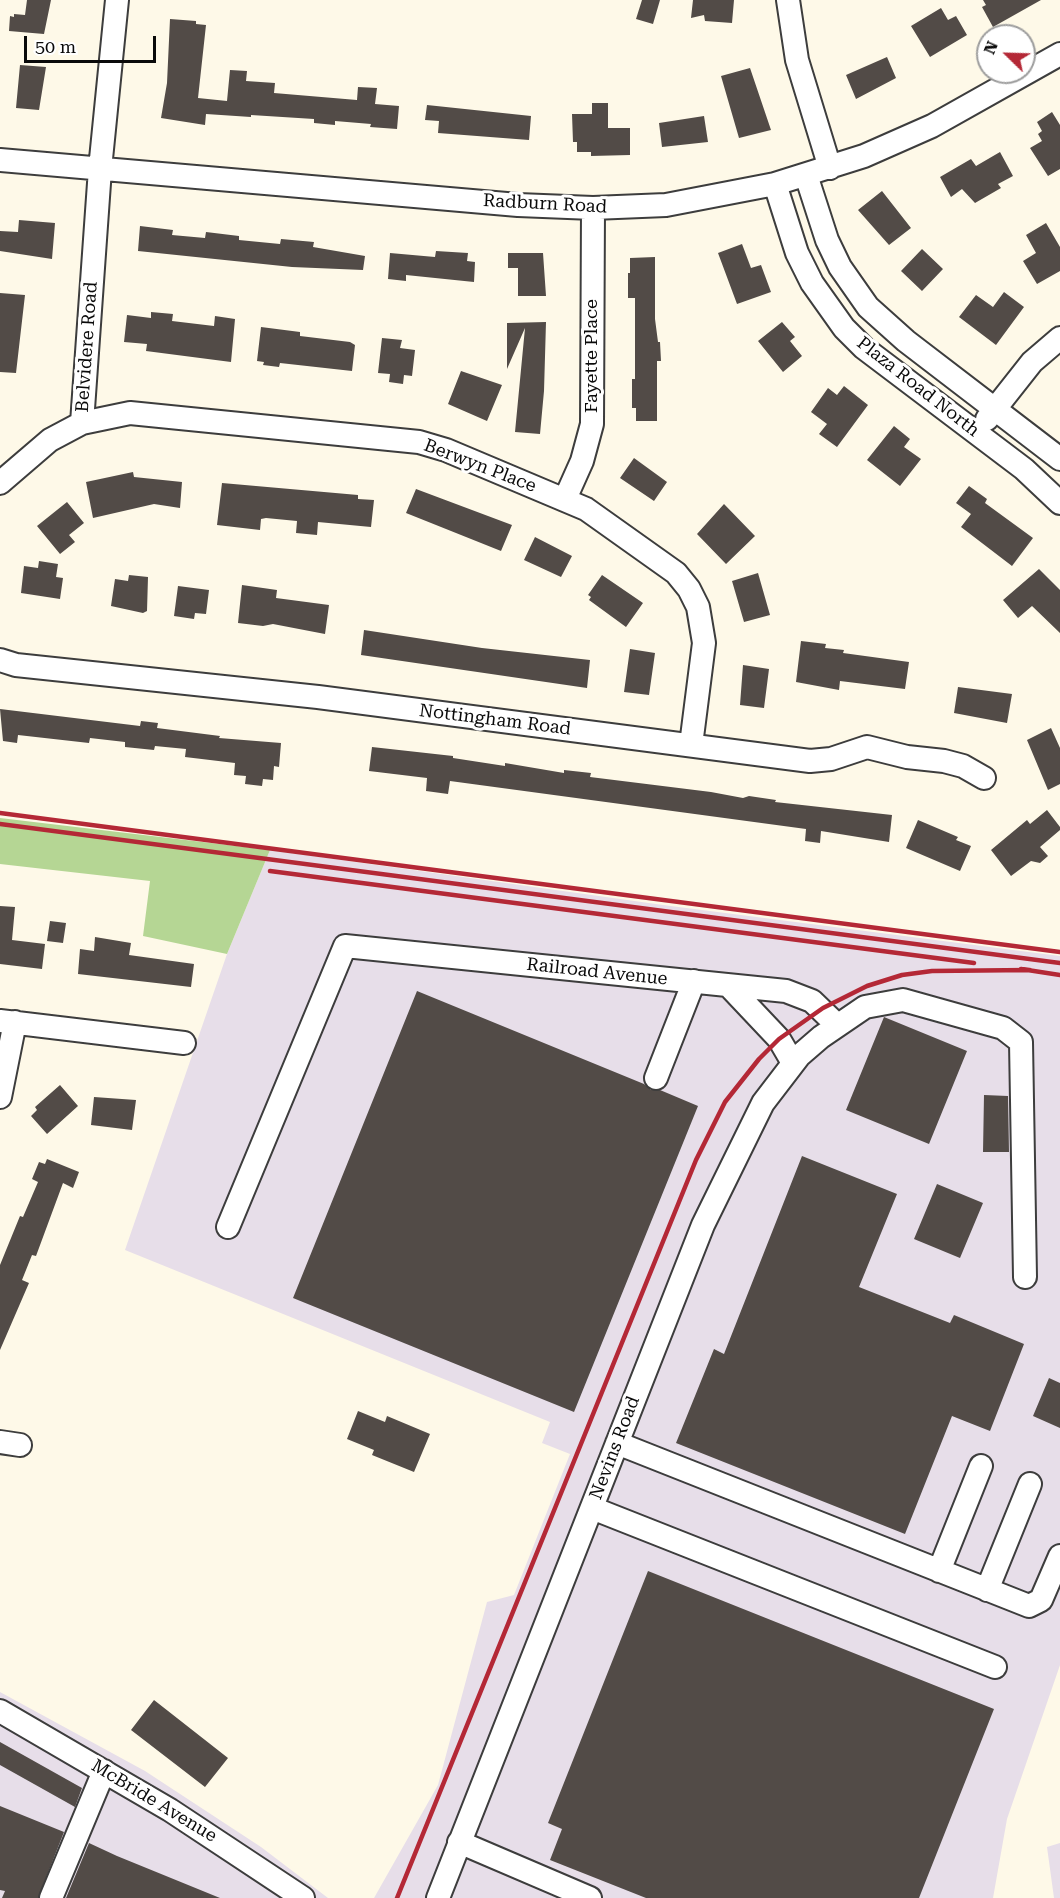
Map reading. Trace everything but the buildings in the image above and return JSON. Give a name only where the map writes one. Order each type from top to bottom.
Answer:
[{"type":"street","name":"Belvidere Road","points":[[0,483],[50,440],[82,423],[100,169],[117,0]]},
{"type":"street","points":[[788,0],[797,60],[830,168]]},
{"type":"street","name":"Radburn Road","points":[[0,160],[518,205],[593,208],[666,205],[775,184],[864,156],[932,126],[1060,54]]},
{"type":"street","name":"Plaza Road North","points":[[806,175],[827,240],[840,267],[868,307],[906,341],[1060,459]]},
{"type":"street","name":"Plaza Road North","points":[[775,184],[797,253],[812,283],[844,328],[879,360],[1024,470],[1060,503]]},
{"type":"street","name":"Fayette Place","points":[[566,499],[585,452],[593,413],[593,208]]},
{"type":"street","points":[[976,433],[1032,362],[1060,338]]},
{"type":"street","name":"Berwyn Place","points":[[82,423],[130,414],[391,438],[446,450],[566,499],[606,521],[661,560],[689,589],[698,607],[704,643],[692,745]]},
{"type":"street","name":"Nottingham Road","points":[[0,660],[16,665],[318,697],[810,761],[831,759],[867,747],[907,757],[944,761],[963,766],[984,778]]},
{"type":"street","name":"Railroad Avenue","points":[[228,1227],[345,946],[694,981],[800,995],[823,1008],[837,1025]]},
{"type":"street","points":[[656,1078],[694,981]]},
{"type":"street","points":[[728,985],[779,1040],[793,1063]]},
{"type":"street","name":"Nevins Road","points":[[438,1898],[725,1176],[762,1103],[793,1063],[837,1025],[865,1007],[903,1000],[1003,1028],[1021,1042],[1025,1276]]},
{"type":"street","points":[[0,1097],[7,1022],[184,1043]]},
{"type":"street","points":[[617,1443],[1029,1606],[1041,1600],[1060,1556]]},
{"type":"street","points":[[939,1571],[981,1466]]},
{"type":"street","points":[[987,1590],[1030,1484]]},
{"type":"street","points":[[592,1508],[994,1667]]},
{"type":"street","name":"McBride Avenue","points":[[0,1711],[104,1770],[209,1834],[303,1898]]},
{"type":"street","points":[[51,1898],[104,1770]]},
{"type":"street","points":[[459,1842],[590,1898]]},
{"type":"shaded area","points":[[270,850],[663,905],[1060,956],[1060,1665],[1007,1819],[993,1898],[374,1898],[438,1785],[487,1602],[514,1595],[570,1454],[542,1443],[550,1422],[125,1250],[227,954]]},
{"type":"shaded area","points":[[0,1692],[145,1771],[261,1847],[328,1898],[0,1898]]},
{"type":"shaded area","points":[[1060,1843],[1060,1898],[1054,1898],[1047,1847]]},
{"type":"green space","points":[[0,818],[270,850],[227,954],[143,936],[150,881],[0,864]]},
{"type":"railway","points":[[0,813],[1060,952]]},
{"type":"railway","points":[[0,824],[1060,963]]},
{"type":"railway","points":[[270,871],[974,963]]},
{"type":"railway","points":[[1021,969],[1060,975]]},
{"type":"railway","points":[[397,1898],[696,1160],[725,1102],[759,1059],[779,1039],[823,1008],[867,986],[902,975],[932,971],[1030,970]]}]
